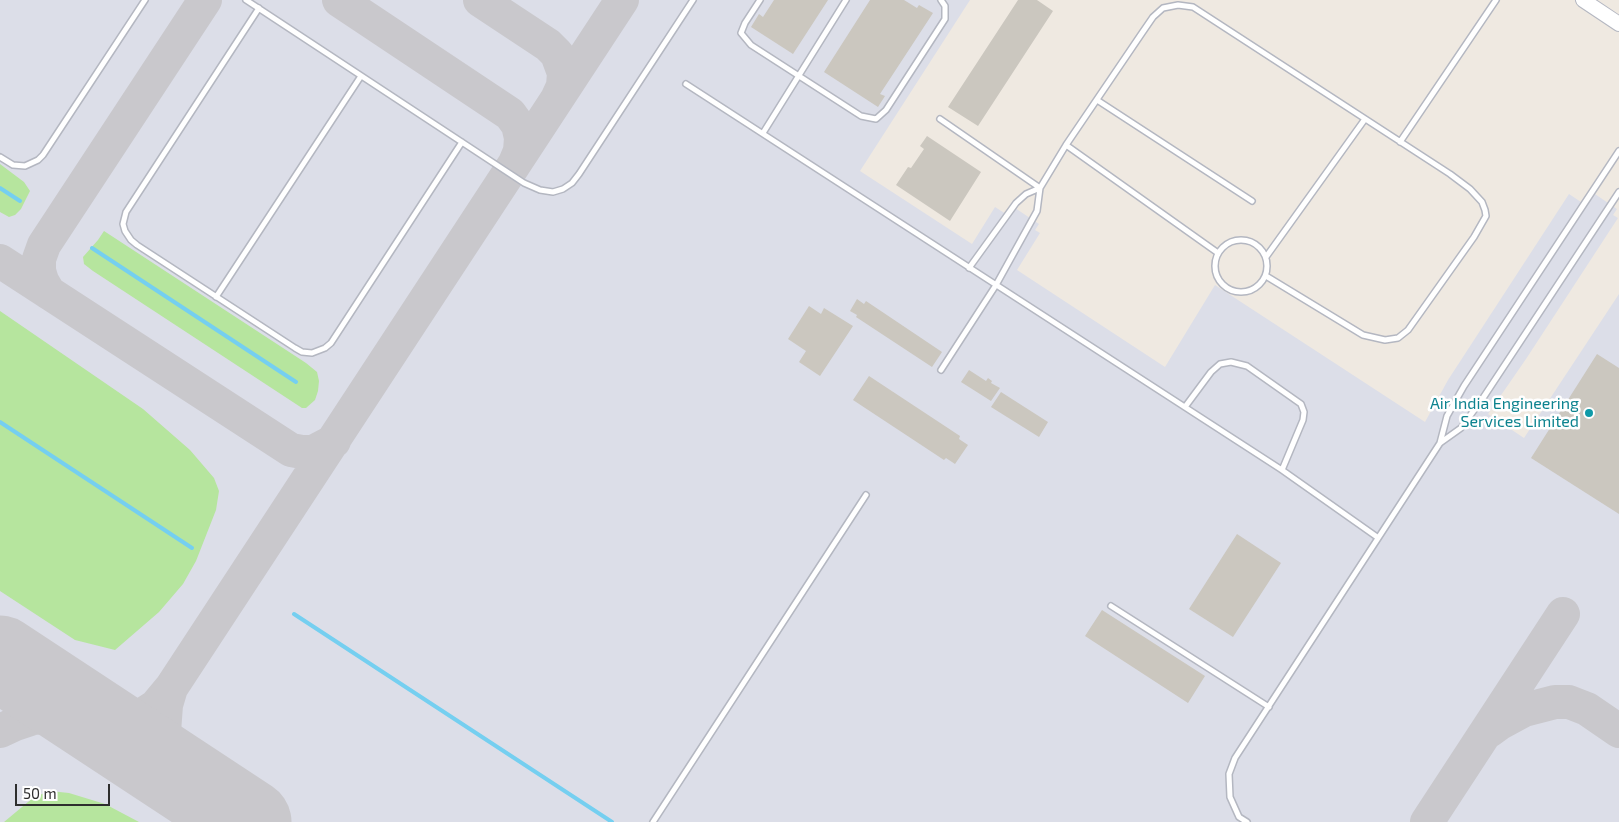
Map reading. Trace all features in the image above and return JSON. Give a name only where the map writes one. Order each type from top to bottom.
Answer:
[{"type":"street","points":[[1583,0],[1619,24]]},
{"type":"lane","points":[[0,157],[13,165],[25,166],[38,160],[43,155],[145,0]]},
{"type":"lane","points":[[246,0],[524,183],[540,190],[553,192],[563,189],[572,183],[579,174],[693,0]]},
{"type":"lane","points":[[760,0],[745,23],[741,33],[751,45],[861,116],[876,119],[886,110],[945,18],[945,6],[941,0]]},
{"type":"lane","points":[[763,133],[846,0]]},
{"type":"lane","points":[[1400,142],[1496,0]]},
{"type":"lane","points":[[940,370],[996,285],[1034,216],[1040,188],[1066,145],[1153,17],[1164,8],[1178,5],[1193,7],[1470,189],[1482,202],[1486,216],[1474,237],[1408,330],[1398,338],[1384,340],[1363,335],[1266,276]]},
{"type":"lane","points":[[259,8],[129,206],[124,219],[125,231],[131,240],[216,297],[302,352],[312,353],[325,348],[331,342],[462,142]]},
{"type":"lane","points":[[216,297],[361,76]]},
{"type":"lane","points":[[686,84],[1282,470],[1377,537]]},
{"type":"lane","points":[[1097,100],[1252,201]]},
{"type":"lane","points":[[940,119],[1040,188]]},
{"type":"lane","points":[[1266,257],[1365,119]]},
{"type":"lane","points":[[1066,145],[1218,253]]},
{"type":"lane","points":[[1440,444],[1447,416],[1464,386],[1619,151]]},
{"type":"lane","points":[[968,268],[1016,203],[1026,194],[1040,188]]},
{"type":"lane","points":[[1247,822],[1239,816],[1230,797],[1229,774],[1235,758],[1377,537],[1440,444],[1461,428],[1483,398],[1619,192]]},
{"type":"lane","points":[[1244,240],[1253,243],[1261,249],[1266,257],[1268,268],[1266,276],[1261,284],[1253,290],[1244,293],[1234,292],[1226,288],[1219,281],[1215,272],[1215,262],[1218,253],[1234,241],[1244,240]]},
{"type":"lane","points":[[1185,407],[1210,372],[1220,364],[1231,362],[1248,366],[1301,404],[1304,412],[1303,420],[1282,470]]},
{"type":"lane","points":[[652,822],[866,496]]},
{"type":"lane","points":[[1111,606],[1269,707]]},
{"type":"shaded area","points":[[0,0],[970,0],[860,171],[972,244],[995,207],[1006,214],[1012,206],[1039,224],[1035,230],[1040,233],[1017,270],[1165,367],[1215,285],[1425,422],[1448,380],[1569,194],[1581,202],[1589,190],[1617,209],[1613,215],[1618,218],[1488,414],[1524,438],[1619,294],[1619,822],[0,822]]},
{"type":"green space","points":[[0,164],[24,182],[30,191],[21,209],[15,215],[9,217],[0,212]]},
{"type":"green space","points":[[104,231],[306,363],[317,372],[319,381],[315,400],[306,408],[302,408],[84,264],[83,257]]},
{"type":"green space","points":[[0,311],[143,409],[190,450],[214,478],[219,491],[216,510],[196,561],[183,584],[159,612],[115,650],[75,640],[0,591]]},
{"type":"green space","points":[[50,791],[69,793],[105,804],[139,822],[4,822],[34,797]]},
{"type":"building","points":[[774,0],[828,0],[793,54],[751,27],[759,14],[763,17]]},
{"type":"building","points":[[870,0],[904,0],[917,8],[919,5],[933,13],[880,94],[885,96],[878,107],[824,72]]},
{"type":"building","points":[[1018,0],[1037,0],[1053,11],[978,126],[948,107]]},
{"type":"building","points":[[927,136],[981,172],[950,221],[896,185],[908,167],[911,168],[924,149],[920,146]]},
{"type":"building","points":[[857,299],[864,304],[866,301],[942,352],[932,367],[856,317],[857,315],[850,311]]},
{"type":"building","points":[[809,306],[821,314],[824,308],[853,326],[820,376],[799,362],[806,351],[788,339]]},
{"type":"building","name":"Air India Engineering Services Limited","points":[[1597,354],[1619,368],[1619,514],[1531,458]]},
{"type":"building","points":[[969,370],[986,381],[988,378],[992,381],[991,383],[1000,388],[991,401],[961,382]]},
{"type":"building","points":[[869,376],[960,436],[959,439],[968,445],[955,464],[946,458],[944,460],[853,400]]},
{"type":"building","points":[[1001,392],[1048,422],[1039,437],[991,407]]},
{"type":"building","points":[[1237,534],[1281,563],[1233,637],[1189,609]]},
{"type":"building","points":[[1102,610],[1205,676],[1188,703],[1085,636]]},
{"type":"waterway","points":[[0,188],[20,201]]},
{"type":"waterway","points":[[92,248],[296,382]]},
{"type":"waterway","points":[[0,422],[192,548]]},
{"type":"waterway","points":[[294,614],[612,822]]},
{"type":"taxiway","points":[[49,293],[39,271],[39,259],[44,245],[205,0]]},
{"type":"taxiway","points":[[339,0],[510,114],[518,125],[521,138],[520,151],[515,163]]},
{"type":"taxiway","points":[[480,0],[548,45],[557,54],[564,73],[563,86],[557,99]]},
{"type":"taxiway","points":[[0,731],[33,718],[52,716],[70,717],[101,724],[121,722],[139,717],[156,706],[171,688],[622,0]]},
{"type":"taxiway","points":[[0,261],[291,450],[313,452],[334,441]]},
{"type":"taxiway","points":[[1427,822],[1563,614]]},
{"type":"taxiway","points":[[171,688],[166,705],[164,732],[167,749],[183,779]]},
{"type":"taxiway","points":[[1489,731],[1524,710],[1555,702],[1569,702],[1587,709],[1619,731]]},
{"type":"runway","points":[[0,658],[249,822]]},
{"type":"place","name":"Air India Engineering Services Limited","points":[[1589,413]]}]
